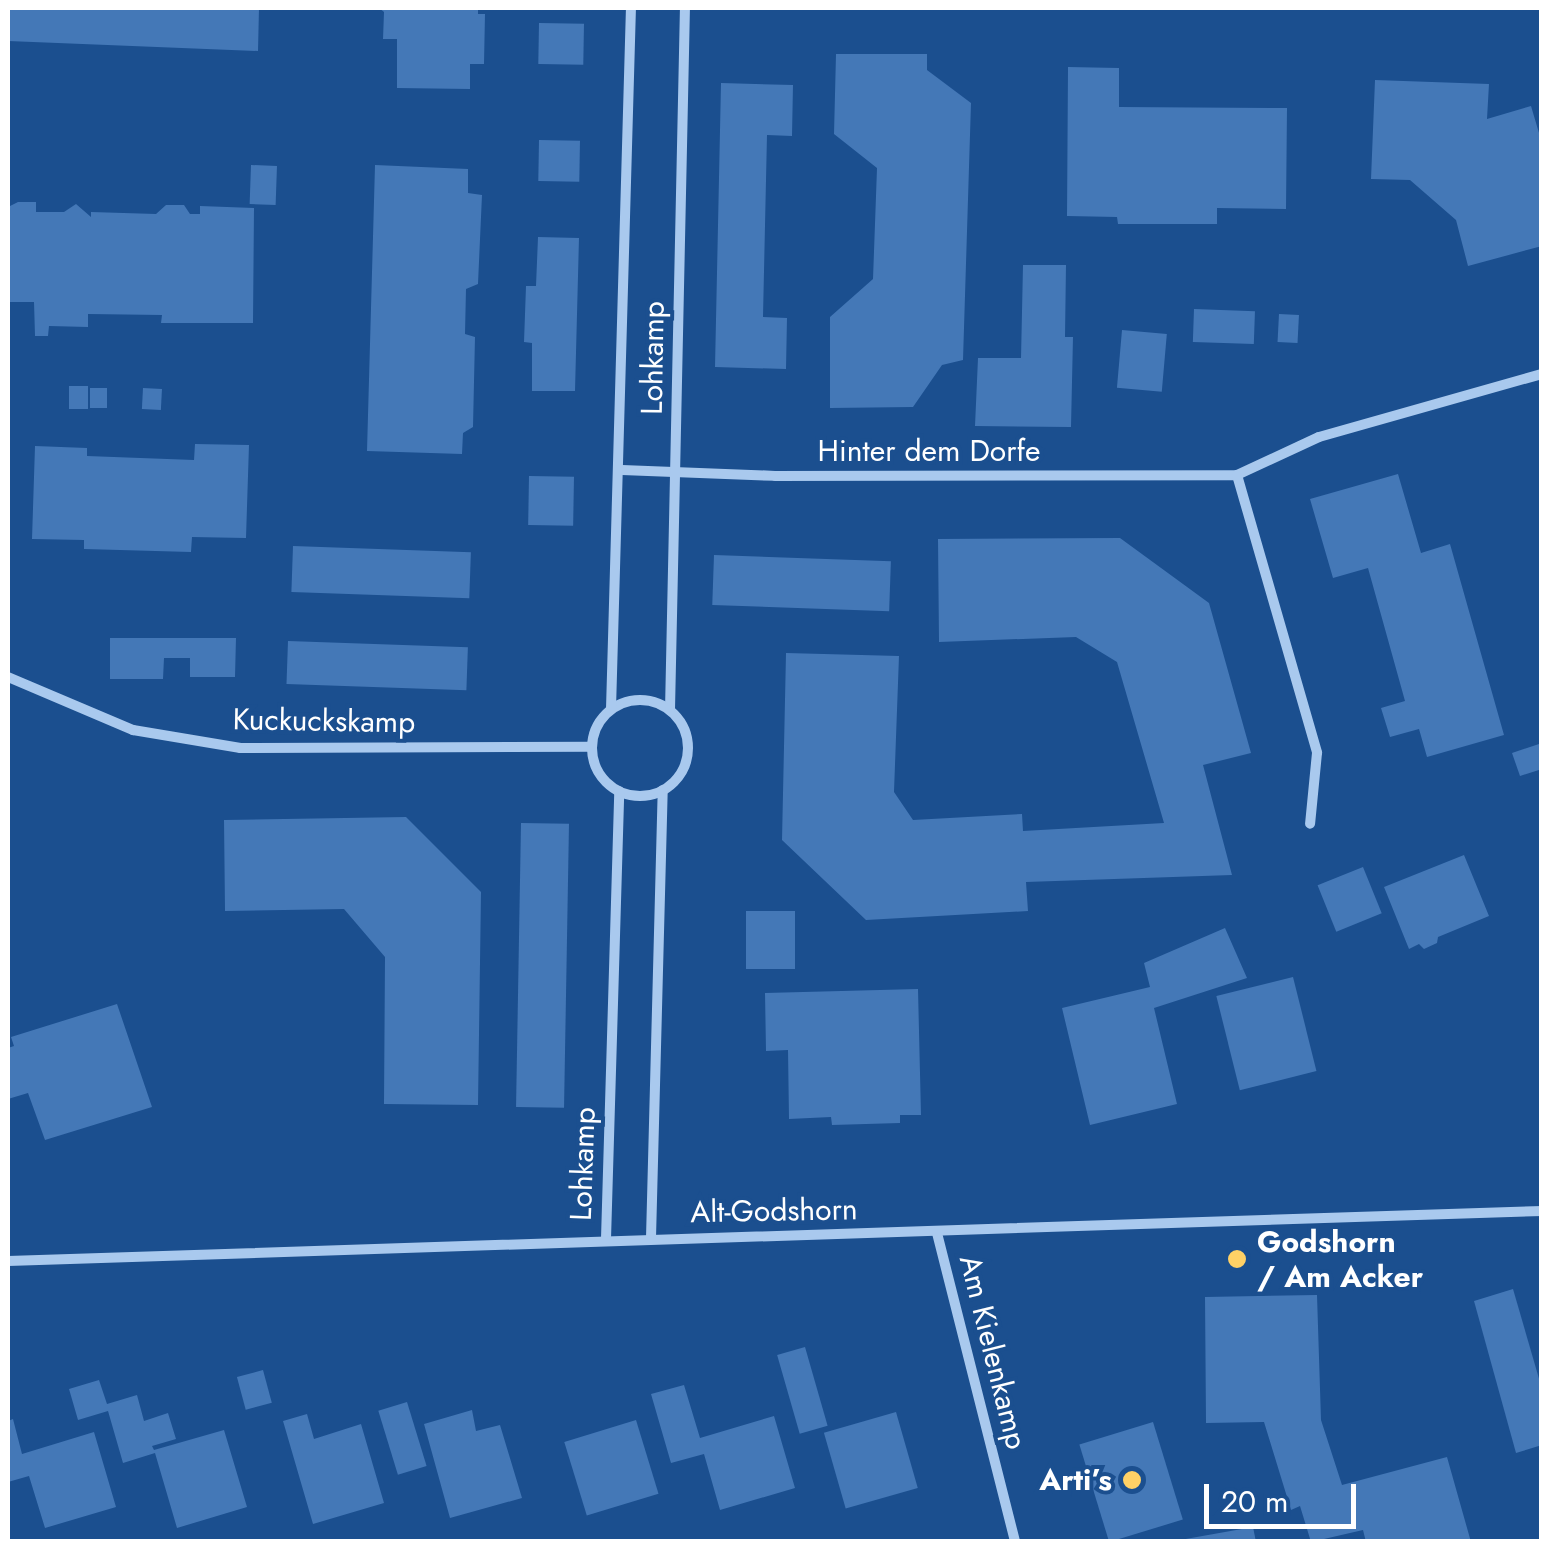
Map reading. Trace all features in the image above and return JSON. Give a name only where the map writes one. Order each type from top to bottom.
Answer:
[{"type":"street","name":"Lohkamp","points":[[592,748],[601,720],[612,709],[622,470],[632,8]]},
{"type":"street","name":"Lohkamp","points":[[651,1238],[663,790],[678,777],[688,750],[686,734],[670,710],[685,8]]},
{"type":"street","name":"Hinter dem Dorfe","points":[[622,470],[675,474],[1237,475],[1319,438],[1542,374]]},
{"type":"street","points":[[1237,475],[1317,753],[1310,824]]},
{"type":"street","name":"Kuckuckskamp","points":[[8,678],[133,730],[240,748],[592,748]]},
{"type":"street","points":[[612,709],[640,701],[670,710]]},
{"type":"street","points":[[592,748],[600,774],[619,791],[638,796],[663,790]]},
{"type":"street","name":"Lohkamp","points":[[606,1239],[619,791]]},
{"type":"street","name":"Alt-Godshorn","points":[[8,1261],[1542,1212]]},
{"type":"street","name":"Am Kielenkamp","points":[[938,1232],[1015,1542]]},
{"type":"building","points":[[8,8],[259,8],[258,51],[8,41]]},
{"type":"building","points":[[379,8],[478,8],[478,14],[485,14],[484,64],[470,64],[470,89],[397,88],[397,39],[383,39],[384,12]]},
{"type":"building","points":[[539,23],[584,24],[583,65],[538,64]]},
{"type":"building","points":[[836,54],[927,54],[927,70],[971,103],[963,360],[942,365],[913,407],[830,408],[830,317],[873,279],[877,168],[834,134]]},
{"type":"building","points":[[1068,67],[1119,68],[1119,107],[1287,108],[1286,209],[1217,208],[1217,224],[1118,224],[1117,217],[1067,216]]},
{"type":"building","points":[[1375,80],[1489,84],[1487,119],[1531,106],[1542,143],[1542,246],[1468,266],[1456,220],[1410,180],[1371,179]]},
{"type":"building","points":[[721,83],[793,85],[792,136],[767,135],[763,317],[787,318],[786,369],[715,367]]},
{"type":"building","points":[[539,140],[580,141],[579,182],[538,181]]},
{"type":"building","points":[[251,165],[277,166],[276,205],[250,204]]},
{"type":"building","points":[[375,165],[468,169],[468,193],[482,195],[478,284],[466,289],[465,334],[475,337],[473,427],[463,433],[462,454],[367,451]]},
{"type":"building","points":[[18,202],[36,202],[36,212],[64,212],[76,204],[91,217],[91,212],[156,214],[166,205],[184,205],[190,214],[200,214],[200,206],[254,208],[253,323],[161,323],[162,315],[88,314],[88,327],[49,326],[48,336],[35,336],[34,302],[8,302],[8,207]]},
{"type":"building","points":[[538,237],[579,238],[575,391],[532,391],[532,343],[524,342],[526,286],[536,286]]},
{"type":"building","points":[[1023,265],[1066,265],[1065,337],[1073,337],[1071,427],[975,426],[978,358],[1021,358]]},
{"type":"building","points":[[1194,309],[1255,311],[1254,344],[1193,342]]},
{"type":"building","points":[[1279,314],[1299,315],[1298,343],[1278,342]]},
{"type":"building","points":[[1122,330],[1167,334],[1162,392],[1117,388]]},
{"type":"building","points":[[69,386],[88,386],[88,409],[69,409]]},
{"type":"building","points":[[90,388],[107,388],[107,408],[90,408]]},
{"type":"building","points":[[143,388],[162,389],[161,410],[142,409]]},
{"type":"building","points":[[195,444],[249,445],[246,538],[192,537],[191,552],[84,549],[84,540],[32,539],[35,446],[87,448],[87,456],[194,460]]},
{"type":"building","points":[[1398,474],[1421,553],[1450,544],[1504,735],[1427,757],[1419,729],[1390,737],[1381,708],[1405,701],[1368,568],[1333,578],[1310,499]]},
{"type":"building","points":[[529,476],[574,477],[573,526],[528,525]]},
{"type":"building","points":[[1120,538],[1209,603],[1251,753],[1203,765],[1232,875],[1026,882],[1028,911],[866,920],[782,840],[786,653],[899,656],[894,792],[913,820],[1022,814],[1023,831],[1164,823],[1117,662],[1076,637],[939,642],[938,539]]},
{"type":"building","points":[[293,546],[471,552],[469,598],[291,592]]},
{"type":"building","points":[[714,555],[891,561],[889,611],[712,605]]},
{"type":"building","points":[[110,638],[236,638],[235,677],[190,677],[190,658],[164,658],[163,679],[110,679]]},
{"type":"building","points":[[288,641],[468,647],[466,690],[286,684]]},
{"type":"building","points":[[1539,744],[1542,769],[1520,776],[1512,753]]},
{"type":"building","points":[[406,817],[481,892],[478,1105],[384,1104],[385,957],[344,909],[225,911],[224,820]]},
{"type":"building","points":[[521,823],[569,824],[564,1108],[516,1107]]},
{"type":"building","points":[[1464,855],[1489,916],[1438,937],[1437,943],[1424,949],[1419,944],[1409,949],[1384,887]]},
{"type":"building","points":[[1363,867],[1382,913],[1336,932],[1318,885]]},
{"type":"building","points":[[746,911],[795,911],[795,969],[746,969]]},
{"type":"building","points":[[1225,928],[1247,978],[1154,1008],[1177,1104],[1090,1125],[1062,1008],[1150,987],[1144,963]]},
{"type":"building","points":[[1293,977],[1316,1071],[1240,1090],[1216,996]]},
{"type":"building","points":[[918,989],[921,1115],[900,1115],[900,1123],[832,1125],[831,1117],[789,1119],[788,1050],[766,1051],[765,993]]},
{"type":"building","points":[[117,1004],[152,1107],[45,1140],[28,1093],[8,1099],[8,1048],[14,1046],[11,1037]]},
{"type":"building","points":[[1513,1289],[1542,1389],[1542,1445],[1516,1453],[1474,1301]]},
{"type":"building","points":[[1317,1295],[1321,1420],[1342,1485],[1447,1457],[1471,1542],[1366,1542],[1363,1530],[1311,1542],[1300,1506],[1291,1510],[1264,1422],[1206,1423],[1205,1297]]},
{"type":"building","points":[[805,1347],[828,1426],[800,1434],[777,1355]]},
{"type":"building","points":[[263,1370],[272,1403],[246,1410],[237,1377]]},
{"type":"building","points":[[99,1380],[107,1404],[137,1395],[144,1421],[168,1413],[176,1439],[152,1446],[154,1450],[224,1430],[247,1507],[177,1528],[155,1453],[123,1463],[108,1411],[78,1420],[69,1389]]},
{"type":"building","points":[[684,1385],[700,1438],[774,1416],[795,1488],[720,1510],[704,1454],[671,1463],[651,1394]]},
{"type":"building","points":[[407,1402],[427,1466],[398,1475],[378,1411]]},
{"type":"building","points":[[472,1410],[476,1431],[500,1425],[522,1498],[450,1518],[424,1424]]},
{"type":"building","points":[[896,1412],[918,1488],[846,1509],[824,1433]]},
{"type":"building","points":[[307,1414],[314,1439],[361,1424],[384,1503],[313,1524],[283,1421]]},
{"type":"building","points":[[13,1419],[22,1454],[94,1432],[116,1507],[45,1528],[29,1476],[8,1482],[8,1421]]},
{"type":"building","points":[[636,1420],[659,1494],[587,1516],[564,1442]]},
{"type":"building","points":[[1153,1422],[1183,1520],[1109,1542],[1079,1445]]},
{"type":"building","points":[[1253,1527],[1256,1542],[1180,1542],[1180,1540]]},
{"type":"place","name":"Godshorn / Am Acker","points":[[1237,1259]]},
{"type":"place","name":"Arti’s","points":[[1132,1480]]}]
